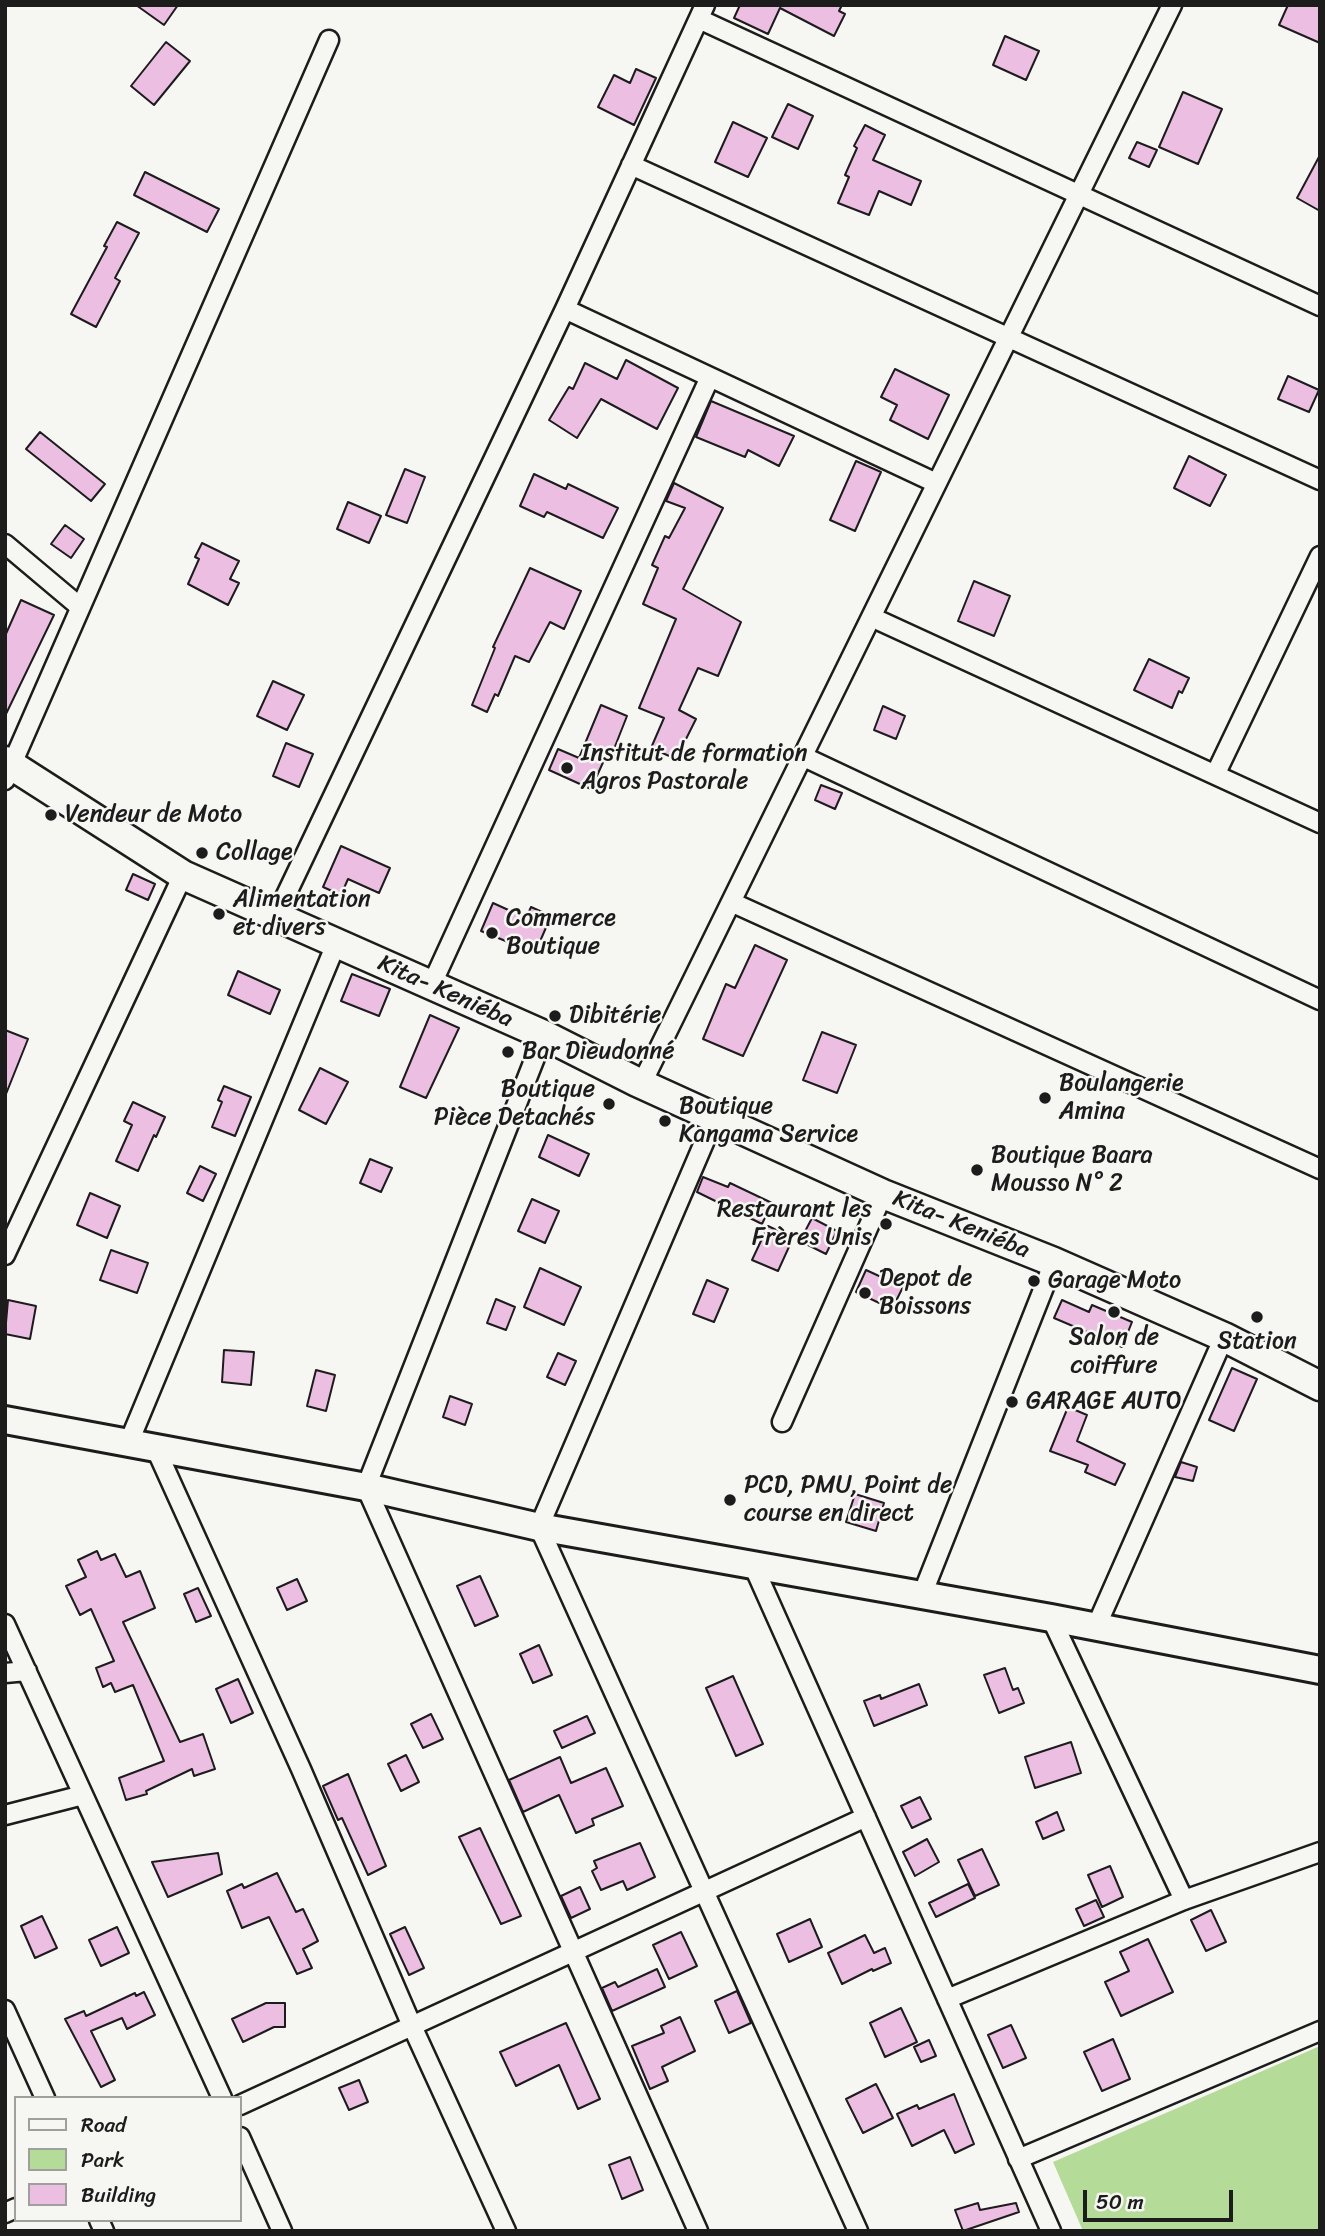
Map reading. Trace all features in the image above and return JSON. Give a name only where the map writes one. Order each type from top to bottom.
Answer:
[{"type":"main road","name":"Kita- Keniéba","points":[[7,769],[183,876],[544,1035],[883,1194],[1054,1262],[1224,1337],[1320,1386]]},
{"type":"street","points":[[642,1083],[1172,5]]},
{"type":"street","points":[[275,916],[565,309],[702,12],[1079,194],[1320,306]]},
{"type":"street","points":[[7,769],[329,40]]},
{"type":"street","points":[[631,165],[1320,481]]},
{"type":"street","points":[[565,309],[936,484]]},
{"type":"street","points":[[430,986],[710,377]]},
{"type":"street","points":[[5,544],[80,607]]},
{"type":"street","points":[[1215,775],[1320,556]]},
{"type":"street","points":[[880,621],[1320,823]]},
{"type":"street","points":[[802,756],[1320,1000]]},
{"type":"street","points":[[5,1255],[183,876]]},
{"type":"street","points":[[731,902],[1320,1170]]},
{"type":"street","points":[[129,1442],[336,944]]},
{"type":"street","points":[[544,1035],[366,1487],[698,2231]]},
{"type":"street","points":[[715,1117],[539,1527],[858,2231]]},
{"type":"street","points":[[782,1422],[883,1194]]},
{"type":"street","points":[[922,1595],[1054,1262]]},
{"type":"street","points":[[1096,1627],[1224,1337]]},
{"type":"street","points":[[5,1420],[366,1487],[539,1527],[1051,1618],[1320,1670]]},
{"type":"street","points":[[155,1447],[506,2231]]},
{"type":"street","points":[[753,1565],[1051,2231]]},
{"type":"street","points":[[1051,1618],[1184,1900]]},
{"type":"street","points":[[5,1624],[221,2096]]},
{"type":"street","points":[[5,1674],[27,1671]]},
{"type":"street","points":[[5,1815],[83,1795]]},
{"type":"street","points":[[242,2104],[866,1817]]},
{"type":"street","points":[[947,1999],[1184,1900],[1320,1852]]},
{"type":"street","points":[[5,2010],[44,2096]]},
{"type":"street","points":[[1018,2159],[1320,2031]]},
{"type":"street","points":[[242,2141],[282,2231]]},
{"type":"green space","points":[[1320,2046],[1320,2231],[1083,2231],[1053,2162]]},
{"type":"building","points":[[136,5],[178,5],[164,25]]},
{"type":"building","points":[[740,5],[842,5],[839,11],[845,14],[834,36],[780,8],[768,34],[734,18]]},
{"type":"building","points":[[1288,5],[1320,5],[1320,43],[1279,25]]},
{"type":"building","points":[[1005,36],[1039,51],[1026,80],[993,65]]},
{"type":"building","points":[[166,42],[190,61],[154,105],[131,86]]},
{"type":"building","points":[[636,69],[656,78],[634,125],[598,107],[614,75],[630,83]]},
{"type":"building","points":[[1183,92],[1222,109],[1198,164],[1159,147]]},
{"type":"building","points":[[788,104],[813,116],[798,149],[772,137]]},
{"type":"building","points":[[733,122],[767,138],[748,177],[715,162]]},
{"type":"building","points":[[865,125],[885,135],[873,160],[921,181],[911,205],[879,191],[869,215],[838,203],[849,177],[845,175],[857,148],[854,146]]},
{"type":"building","points":[[1137,142],[1157,150],[1149,167],[1129,158]]},
{"type":"building","points":[[1320,155],[1320,211],[1297,198]]},
{"type":"building","points":[[145,172],[219,209],[207,232],[134,195]]},
{"type":"building","points":[[117,222],[139,233],[115,278],[120,281],[96,327],[71,314],[107,247],[104,246]]},
{"type":"building","points":[[626,360],[678,388],[657,429],[601,399],[577,438],[549,420],[569,387],[573,389],[585,363],[617,379]]},
{"type":"building","points":[[895,369],[949,395],[928,439],[890,420],[897,405],[881,397]]},
{"type":"building","points":[[1288,376],[1319,390],[1309,412],[1278,399]]},
{"type":"building","points":[[711,401],[794,436],[779,466],[748,450],[745,457],[696,437]]},
{"type":"building","points":[[40,432],[105,484],[91,501],[26,449]]},
{"type":"building","points":[[1189,456],[1226,475],[1210,506],[1174,488]]},
{"type":"building","points":[[856,461],[881,472],[855,531],[830,520]]},
{"type":"building","points":[[405,469],[425,477],[407,523],[386,515]]},
{"type":"building","points":[[534,474],[566,489],[568,484],[618,508],[603,538],[547,512],[544,517],[520,506]]},
{"type":"building","points":[[674,483],[723,508],[683,589],[741,622],[718,676],[698,668],[679,710],[696,719],[676,759],[651,748],[664,718],[639,708],[676,619],[643,604],[658,568],[652,565],[665,536],[669,538],[685,508],[666,501]]},
{"type":"building","points":[[348,502],[381,516],[369,543],[337,529]]},
{"type":"building","points":[[65,525],[84,539],[71,558],[51,544]]},
{"type":"building","points":[[202,543],[239,561],[230,579],[239,583],[228,605],[188,584],[199,559],[195,557]]},
{"type":"building","points":[[530,568],[581,591],[564,629],[550,622],[529,662],[515,656],[498,696],[495,694],[487,712],[472,705],[495,648],[493,647]]},
{"type":"building","points":[[974,581],[1010,596],[994,636],[958,621]]},
{"type":"building","points":[[21,600],[54,615],[5,716],[5,636]]},
{"type":"building","points":[[1149,659],[1189,678],[1182,693],[1179,691],[1172,708],[1134,690]]},
{"type":"building","points":[[273,681],[304,695],[287,730],[257,716]]},
{"type":"building","points":[[601,705],[627,716],[614,749],[610,747],[591,789],[549,770],[558,749],[579,758]]},
{"type":"building","points":[[883,706],[905,716],[896,739],[874,730]]},
{"type":"building","points":[[286,743],[313,754],[299,787],[273,776]]},
{"type":"building","points":[[821,785],[842,793],[835,809],[815,800]]},
{"type":"building","points":[[341,846],[390,868],[379,893],[348,879],[341,895],[323,887]]},
{"type":"building","points":[[133,874],[155,884],[148,900],[126,890]]},
{"type":"building","points":[[493,903],[526,918],[531,907],[551,916],[535,953],[481,931]]},
{"type":"building","points":[[755,945],[787,960],[743,1056],[703,1039],[726,984],[735,988]]},
{"type":"building","points":[[238,971],[280,990],[270,1014],[228,995]]},
{"type":"building","points":[[352,974],[390,989],[379,1016],[341,1001]]},
{"type":"building","points":[[430,1015],[459,1028],[426,1098],[400,1087]]},
{"type":"building","points":[[5,1030],[28,1039],[6,1094],[5,1094]]},
{"type":"building","points":[[822,1032],[856,1045],[837,1093],[803,1080]]},
{"type":"building","points":[[320,1068],[348,1082],[326,1124],[299,1110]]},
{"type":"building","points":[[224,1086],[251,1097],[235,1136],[212,1127],[222,1102],[218,1100]]},
{"type":"building","points":[[133,1102],[165,1117],[138,1171],[116,1161],[132,1125],[124,1121]]},
{"type":"building","points":[[548,1135],[589,1154],[579,1176],[539,1157]]},
{"type":"building","points":[[370,1159],[392,1168],[381,1192],[360,1183]]},
{"type":"building","points":[[200,1166],[216,1174],[203,1201],[187,1193]]},
{"type":"building","points":[[703,1177],[728,1187],[730,1183],[772,1203],[762,1224],[697,1192]]},
{"type":"building","points":[[90,1193],[120,1206],[107,1238],[77,1225]]},
{"type":"building","points":[[532,1199],[559,1211],[545,1243],[518,1231]]},
{"type":"building","points":[[812,1218],[837,1231],[826,1254],[800,1241]]},
{"type":"building","points":[[768,1226],[793,1238],[778,1271],[752,1260]]},
{"type":"building","points":[[111,1250],[148,1263],[137,1293],[100,1280]]},
{"type":"building","points":[[540,1268],[581,1287],[564,1325],[524,1307]]},
{"type":"building","points":[[866,1270],[903,1287],[892,1309],[856,1292]]},
{"type":"building","points":[[707,1280],[728,1289],[714,1322],[693,1314]]},
{"type":"building","points":[[496,1299],[515,1307],[506,1330],[487,1323]]},
{"type":"building","points":[[8,1300],[36,1306],[30,1339],[5,1334]]},
{"type":"building","points":[[1062,1300],[1089,1312],[1092,1305],[1132,1322],[1122,1347],[1054,1318]]},
{"type":"building","points":[[224,1350],[254,1352],[251,1385],[222,1382]]},
{"type":"building","points":[[558,1353],[576,1361],[565,1385],[547,1377]]},
{"type":"building","points":[[1232,1368],[1257,1379],[1234,1431],[1209,1420]]},
{"type":"building","points":[[316,1370],[335,1375],[326,1411],[307,1406]]},
{"type":"building","points":[[450,1396],[472,1404],[465,1425],[443,1417]]},
{"type":"building","points":[[1068,1407],[1087,1415],[1077,1441],[1125,1464],[1115,1485],[1085,1472],[1088,1465],[1050,1451]]},
{"type":"building","points":[[1181,1462],[1197,1467],[1193,1481],[1175,1477]]},
{"type":"building","points":[[855,1494],[884,1503],[876,1531],[846,1522]]},
{"type":"building","points":[[97,1551],[101,1560],[115,1554],[126,1577],[140,1571],[155,1608],[123,1622],[180,1742],[203,1734],[215,1769],[194,1776],[192,1769],[146,1791],[147,1794],[126,1800],[119,1778],[164,1761],[133,1685],[115,1692],[111,1683],[103,1687],[96,1668],[114,1661],[91,1609],[80,1615],[66,1586],[86,1577],[78,1560]]},
{"type":"building","points":[[480,1576],[498,1616],[475,1626],[457,1586]]},
{"type":"building","points":[[297,1579],[307,1601],[287,1610],[277,1588]]},
{"type":"building","points":[[198,1588],[211,1616],[196,1622],[184,1594]]},
{"type":"building","points":[[539,1645],[552,1675],[533,1683],[520,1654]]},
{"type":"building","points":[[1005,1668],[1013,1690],[1018,1688],[1024,1703],[999,1713],[984,1675]]},
{"type":"building","points":[[733,1676],[763,1744],[736,1756],[706,1688]]},
{"type":"building","points":[[238,1679],[253,1713],[231,1723],[216,1689]]},
{"type":"building","points":[[919,1684],[927,1705],[874,1726],[864,1701],[880,1695],[881,1699]]},
{"type":"building","points":[[431,1714],[443,1739],[423,1748],[411,1724]]},
{"type":"building","points":[[587,1716],[595,1733],[562,1748],[554,1731]]},
{"type":"building","points":[[1071,1742],[1081,1773],[1035,1788],[1025,1757]]},
{"type":"building","points":[[406,1755],[419,1782],[401,1791],[388,1764]]},
{"type":"building","points":[[560,1757],[571,1783],[606,1768],[623,1806],[592,1819],[594,1825],[576,1833],[559,1795],[523,1812],[509,1780]]},
{"type":"building","points":[[348,1774],[386,1866],[368,1875],[342,1818],[338,1820],[323,1786]]},
{"type":"building","points":[[920,1797],[931,1819],[912,1828],[901,1806]]},
{"type":"building","points":[[1057,1812],[1064,1830],[1043,1839],[1036,1822]]},
{"type":"building","points":[[480,1828],[521,1916],[501,1924],[459,1837]]},
{"type":"building","points":[[927,1839],[939,1862],[915,1876],[903,1852]]},
{"type":"building","points":[[640,1843],[655,1877],[627,1890],[623,1881],[601,1890],[592,1871],[597,1868],[594,1861]]},
{"type":"building","points":[[982,1849],[999,1885],[975,1896],[958,1860]]},
{"type":"building","points":[[218,1853],[222,1874],[168,1897],[152,1862]]},
{"type":"building","points":[[1110,1866],[1123,1897],[1102,1907],[1088,1875]]},
{"type":"building","points":[[277,1873],[296,1912],[303,1909],[318,1941],[303,1949],[312,1968],[297,1974],[269,1917],[242,1928],[227,1891],[242,1884],[244,1888]]},
{"type":"building","points":[[968,1884],[975,1898],[936,1917],[929,1903]]},
{"type":"building","points":[[580,1887],[590,1909],[571,1918],[561,1896]]},
{"type":"building","points":[[1096,1900],[1104,1917],[1084,1926],[1076,1909]]},
{"type":"building","points":[[1211,1910],[1226,1942],[1206,1951],[1191,1920]]},
{"type":"building","points":[[42,1916],[57,1948],[35,1958],[21,1926]]},
{"type":"building","points":[[810,1919],[822,1947],[789,1962],[777,1934]]},
{"type":"building","points":[[117,1927],[129,1953],[101,1966],[89,1940]]},
{"type":"building","points":[[405,1927],[424,1968],[409,1975],[390,1934]]},
{"type":"building","points":[[681,1932],[697,1966],[669,1979],[653,1945]]},
{"type":"building","points":[[865,1935],[874,1953],[885,1948],[891,1963],[842,1984],[828,1953]]},
{"type":"building","points":[[1148,1939],[1173,1992],[1121,2016],[1105,1982],[1129,1971],[1120,1952]]},
{"type":"building","points":[[657,1969],[665,1987],[612,2011],[602,1988],[615,1982],[618,1987]]},
{"type":"building","points":[[737,1991],[751,2023],[729,2033],[715,2001]]},
{"type":"building","points":[[144,1992],[155,2015],[127,2029],[122,2018],[91,2031],[115,2080],[101,2087],[65,2019],[84,2011],[86,2016],[135,1993],[136,1996]]},
{"type":"building","points":[[266,2003],[285,2003],[285,2027],[274,2027],[243,2042],[232,2019]]},
{"type":"building","points":[[901,2008],[917,2042],[885,2057],[870,2023]]},
{"type":"building","points":[[680,2017],[695,2051],[662,2067],[668,2081],[650,2089],[632,2046],[664,2033],[661,2026]]},
{"type":"building","points":[[566,2023],[600,2099],[578,2109],[559,2065],[516,2086],[500,2052]]},
{"type":"building","points":[[1011,2025],[1026,2058],[1003,2068],[988,2035]]},
{"type":"building","points":[[1113,2039],[1130,2079],[1102,2091],[1084,2052]]},
{"type":"building","points":[[929,2040],[936,2056],[921,2062],[914,2047]]},
{"type":"building","points":[[359,2080],[368,2102],[349,2110],[339,2088]]},
{"type":"building","points":[[876,2084],[893,2118],[863,2133],[846,2099]]},
{"type":"building","points":[[954,2094],[974,2144],[955,2153],[944,2130],[912,2146],[897,2114],[917,2105],[919,2109]]},
{"type":"building","points":[[630,2157],[643,2190],[622,2199],[609,2165]]},
{"type":"building","points":[[978,2203],[980,2210],[1016,2203],[1019,2212],[963,2231],[955,2210]]},
{"type":"place","name":"Institut de formation Agros Pastorale","points":[[567,768]]},
{"type":"place","name":"Vendeur de Moto","points":[[51,815]]},
{"type":"place","name":"Collage","points":[[202,853]]},
{"type":"place","name":"Alimentation et divers","points":[[219,914]]},
{"type":"place","name":"Commerce Boutique","points":[[492,933]]},
{"type":"place","name":"Dibitérie","points":[[555,1016]]},
{"type":"place","name":"Bar Dieudonné","points":[[508,1052]]},
{"type":"place","name":"Boulangerie Amina","points":[[1045,1098]]},
{"type":"place","name":"Boutique Pièce Detachés","points":[[609,1104]]},
{"type":"place","name":"Boutique Kangama Service","points":[[665,1121]]},
{"type":"place","name":"Boutique Baara Mousso N° 2","points":[[977,1170]]},
{"type":"place","name":"Restaurant les Frères Unis","points":[[886,1224]]},
{"type":"place","name":"Garage Moto","points":[[1034,1281]]},
{"type":"place","name":"Depot de Boissons","points":[[865,1293]]},
{"type":"place","name":"Salon de coiffure","points":[[1114,1312]]},
{"type":"place","name":"Station","points":[[1257,1317]]},
{"type":"place","name":"GARAGE AUTO","points":[[1012,1402]]},
{"type":"place","name":"PCD, PMU, Point de course en direct","points":[[730,1500]]}]
